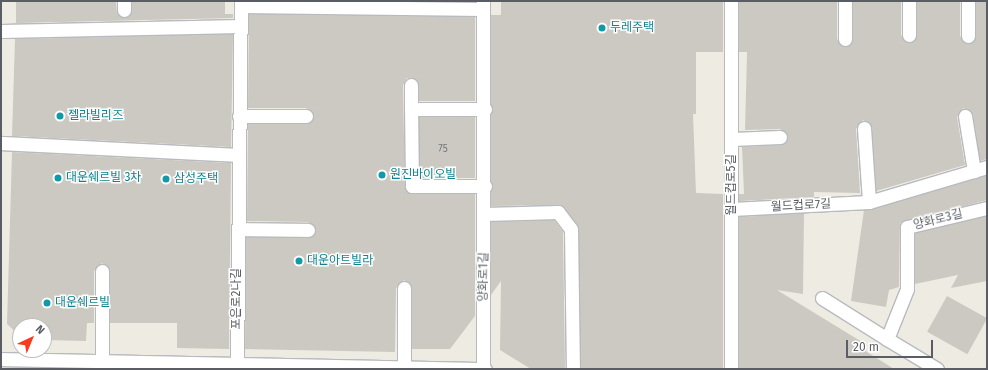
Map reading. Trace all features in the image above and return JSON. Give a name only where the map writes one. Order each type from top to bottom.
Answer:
[{"type":"lane","name":"월드컵로5길","points":[[731,1],[731,369]]},
{"type":"lane","points":[[845,1],[845,39]]},
{"type":"lane","points":[[909,1],[910,35]]},
{"type":"lane","points":[[968,1],[968,36]]},
{"type":"lane","name":"양화로1길","points":[[241,3],[483,5],[485,108],[483,369]]},
{"type":"lane","name":"포은로2나길","points":[[237,366],[238,155],[241,3]]},
{"type":"lane","points":[[1,31],[241,26]]},
{"type":"lane","points":[[411,85],[412,186],[485,186]]},
{"type":"lane","points":[[411,109],[485,108]]},
{"type":"lane","points":[[239,116],[306,116]]},
{"type":"lane","points":[[965,116],[981,169]]},
{"type":"lane","points":[[864,128],[869,202]]},
{"type":"lane","points":[[732,139],[780,137]]},
{"type":"lane","points":[[1,144],[238,155]]},
{"type":"lane","name":"월드컵로7길","points":[[732,209],[869,202],[981,169]]},
{"type":"lane","name":"양화로3길","points":[[887,339],[907,289],[907,227],[987,208]]},
{"type":"lane","points":[[485,214],[558,212],[571,229],[573,369]]},
{"type":"lane","points":[[238,230],[308,230]]},
{"type":"lane","points":[[102,271],[102,361]]},
{"type":"lane","points":[[404,288],[404,366]]},
{"type":"lane","points":[[822,298],[937,369]]},
{"type":"lane","points":[[1,359],[237,366],[404,366],[483,369]]},
{"type":"building","points":[[16,1],[116,1],[117,14],[124,18],[131,14],[132,1],[225,1],[225,14],[233,14],[233,18],[16,23]]},
{"type":"building","points":[[501,1],[723,1],[723,52],[696,52],[696,114],[693,114],[696,193],[723,194],[723,369],[581,369],[577,224],[561,205],[491,206],[491,15],[501,15]]},
{"type":"building","points":[[739,1],[837,1],[837,39],[845,47],[853,39],[853,1],[901,1],[901,35],[909,43],[917,35],[917,1],[960,1],[960,36],[968,44],[976,36],[976,1],[987,1],[987,159],[980,161],[973,114],[963,108],[957,117],[965,165],[876,191],[872,127],[863,120],[856,129],[860,193],[814,192],[814,197],[739,201],[739,194],[744,194],[742,147],[781,145],[788,137],[780,129],[745,130],[747,52],[739,52]]},
{"type":"building","points":[[249,14],[475,17],[475,101],[419,101],[418,81],[407,78],[403,85],[405,190],[412,194],[475,194],[475,316],[450,349],[412,349],[412,288],[404,280],[396,288],[395,352],[245,349],[246,237],[308,238],[316,230],[308,222],[247,221],[248,124],[306,124],[314,116],[306,108],[248,108]]},
{"type":"building","points":[[233,34],[231,147],[12,136],[15,39]]},
{"type":"building","points":[[419,117],[475,117],[475,178],[419,178]]},
{"type":"building","points":[[12,152],[231,163],[229,349],[177,348],[177,323],[110,323],[110,271],[102,263],[94,271],[94,323],[87,323],[86,341],[52,340],[52,318],[12,318],[12,329],[7,324]]},
{"type":"building","points":[[987,175],[987,200],[900,223],[899,287],[889,290],[886,307],[851,301],[864,210]]},
{"type":"building","points":[[804,213],[803,294],[777,290],[867,345],[864,350],[894,369],[739,369],[739,217]]},
{"type":"building","points":[[987,216],[987,281],[951,288],[958,275],[915,284],[915,233]]},
{"type":"building","points":[[554,220],[563,232],[565,369],[531,369],[500,350],[501,281],[491,295],[491,222]]},
{"type":"building","points":[[947,296],[987,318],[967,354],[927,332]]},
{"type":"place","name":"두레주택","points":[[602,28]]},
{"type":"place","name":"젤라빌리즈","points":[[60,116]]},
{"type":"place","name":"원진바이오빌","points":[[382,175]]},
{"type":"place","name":"대운쉐르빌 3차","points":[[58,178]]},
{"type":"place","name":"삼성주택","points":[[166,179]]},
{"type":"place","name":"대운아트빌라","points":[[299,261]]},
{"type":"place","name":"대운쉐르빌","points":[[47,303]]}]
